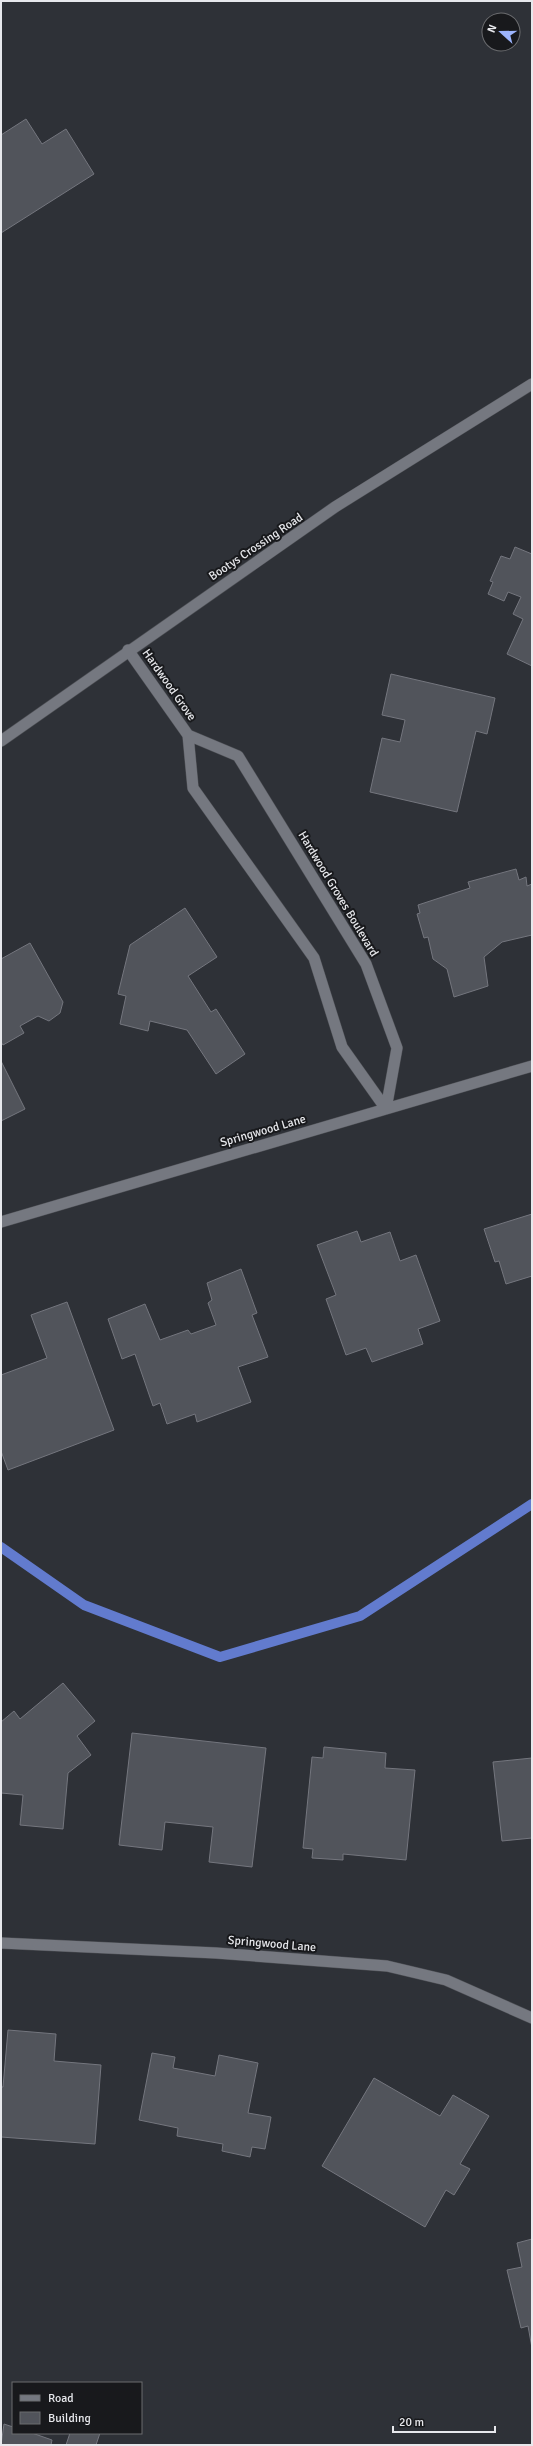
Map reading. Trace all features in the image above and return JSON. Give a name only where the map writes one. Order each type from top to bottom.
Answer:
[{"type":"street","name":"Bootys Crossing Road","points":[[1,741],[128,650],[335,507],[532,384]]},
{"type":"street","name":"Hardwood Grove","points":[[128,650],[188,736]]},
{"type":"street","name":"Hardwood Groves Boulevard","points":[[188,736],[238,756],[366,964],[397,1048],[386,1108]]},
{"type":"street","points":[[188,736],[193,788],[314,958],[342,1047],[386,1108]]},
{"type":"street","name":"Springwood Lane","points":[[1,1222],[532,1066]]},
{"type":"street","name":"Springwood Lane","points":[[1,1943],[216,1953],[387,1966],[446,1980],[532,2018]]},
{"type":"building","points":[[26,119],[42,144],[66,129],[94,174],[1,233],[1,135]]},
{"type":"building","points":[[515,547],[532,554],[532,666],[507,654],[523,619],[513,614],[521,597],[508,592],[504,601],[488,594],[493,582],[490,581],[501,556],[510,559]]},
{"type":"building","points":[[391,674],[495,698],[487,734],[476,731],[457,812],[370,792],[382,738],[400,742],[405,720],[382,715]]},
{"type":"building","points":[[516,869],[519,880],[526,877],[527,886],[532,884],[532,935],[502,942],[484,957],[488,986],[454,997],[447,969],[433,959],[428,937],[424,938],[417,914],[420,913],[418,905],[470,888],[468,882]]},
{"type":"building","points":[[185,908],[217,957],[188,976],[211,1012],[216,1009],[245,1054],[216,1074],[187,1030],[150,1021],[148,1031],[120,1024],[126,996],[118,994],[130,945]]},
{"type":"building","points":[[30,943],[63,1002],[60,1013],[49,1021],[38,1016],[20,1026],[24,1033],[3,1045],[1,1042],[1,959]]},
{"type":"building","points":[[1,1061],[25,1109],[1,1121]]},
{"type":"building","points":[[532,1214],[532,1276],[506,1284],[499,1261],[495,1262],[484,1229]]},
{"type":"building","points":[[357,1231],[361,1242],[390,1232],[400,1261],[416,1255],[440,1321],[418,1329],[423,1344],[372,1362],[366,1348],[346,1355],[326,1299],[336,1295],[317,1245]]},
{"type":"building","points":[[241,1269],[257,1313],[252,1315],[268,1357],[238,1367],[251,1402],[197,1422],[195,1414],[167,1424],[160,1403],[153,1406],[135,1354],[122,1359],[108,1319],[145,1304],[160,1340],[188,1330],[191,1334],[216,1325],[208,1303],[212,1300],[207,1283]]},
{"type":"building","points":[[67,1302],[114,1430],[8,1470],[1,1451],[1,1375],[47,1358],[31,1315]]},
{"type":"building","points":[[63,1683],[95,1721],[77,1736],[91,1755],[68,1773],[63,1829],[20,1825],[23,1795],[1,1793],[1,1722],[14,1711],[20,1719]]},
{"type":"building","points":[[132,1733],[266,1748],[252,1867],[209,1862],[213,1827],[165,1822],[162,1850],[119,1845]]},
{"type":"building","points":[[324,1747],[386,1753],[385,1768],[415,1770],[406,1860],[343,1854],[343,1860],[312,1858],[313,1849],[303,1848],[312,1757],[323,1758]]},
{"type":"building","points":[[532,1758],[532,1838],[502,1841],[493,1762]]},
{"type":"building","points":[[8,2030],[56,2034],[54,2061],[101,2065],[95,2144],[1,2137],[1,2087],[3,2087]]},
{"type":"building","points":[[152,2053],[175,2057],[173,2068],[215,2076],[219,2055],[258,2063],[248,2113],[271,2117],[265,2149],[252,2147],[250,2157],[222,2151],[223,2144],[177,2136],[178,2128],[139,2120]]},
{"type":"building","points":[[374,2078],[440,2116],[453,2095],[489,2116],[460,2164],[470,2169],[454,2195],[446,2190],[425,2227],[322,2166]]},
{"type":"building","points":[[532,2239],[532,2348],[528,2326],[521,2328],[507,2270],[522,2267],[517,2243]]},
{"type":"building","points":[[4,2424],[12,2427],[12,2434],[35,2434],[52,2440],[51,2445],[1,2445]]},
{"type":"building","points":[[70,2434],[100,2434],[96,2445],[66,2445]]},
{"type":"waterway","points":[[1,1547],[84,1605],[220,1657],[360,1616],[532,1504]]}]
